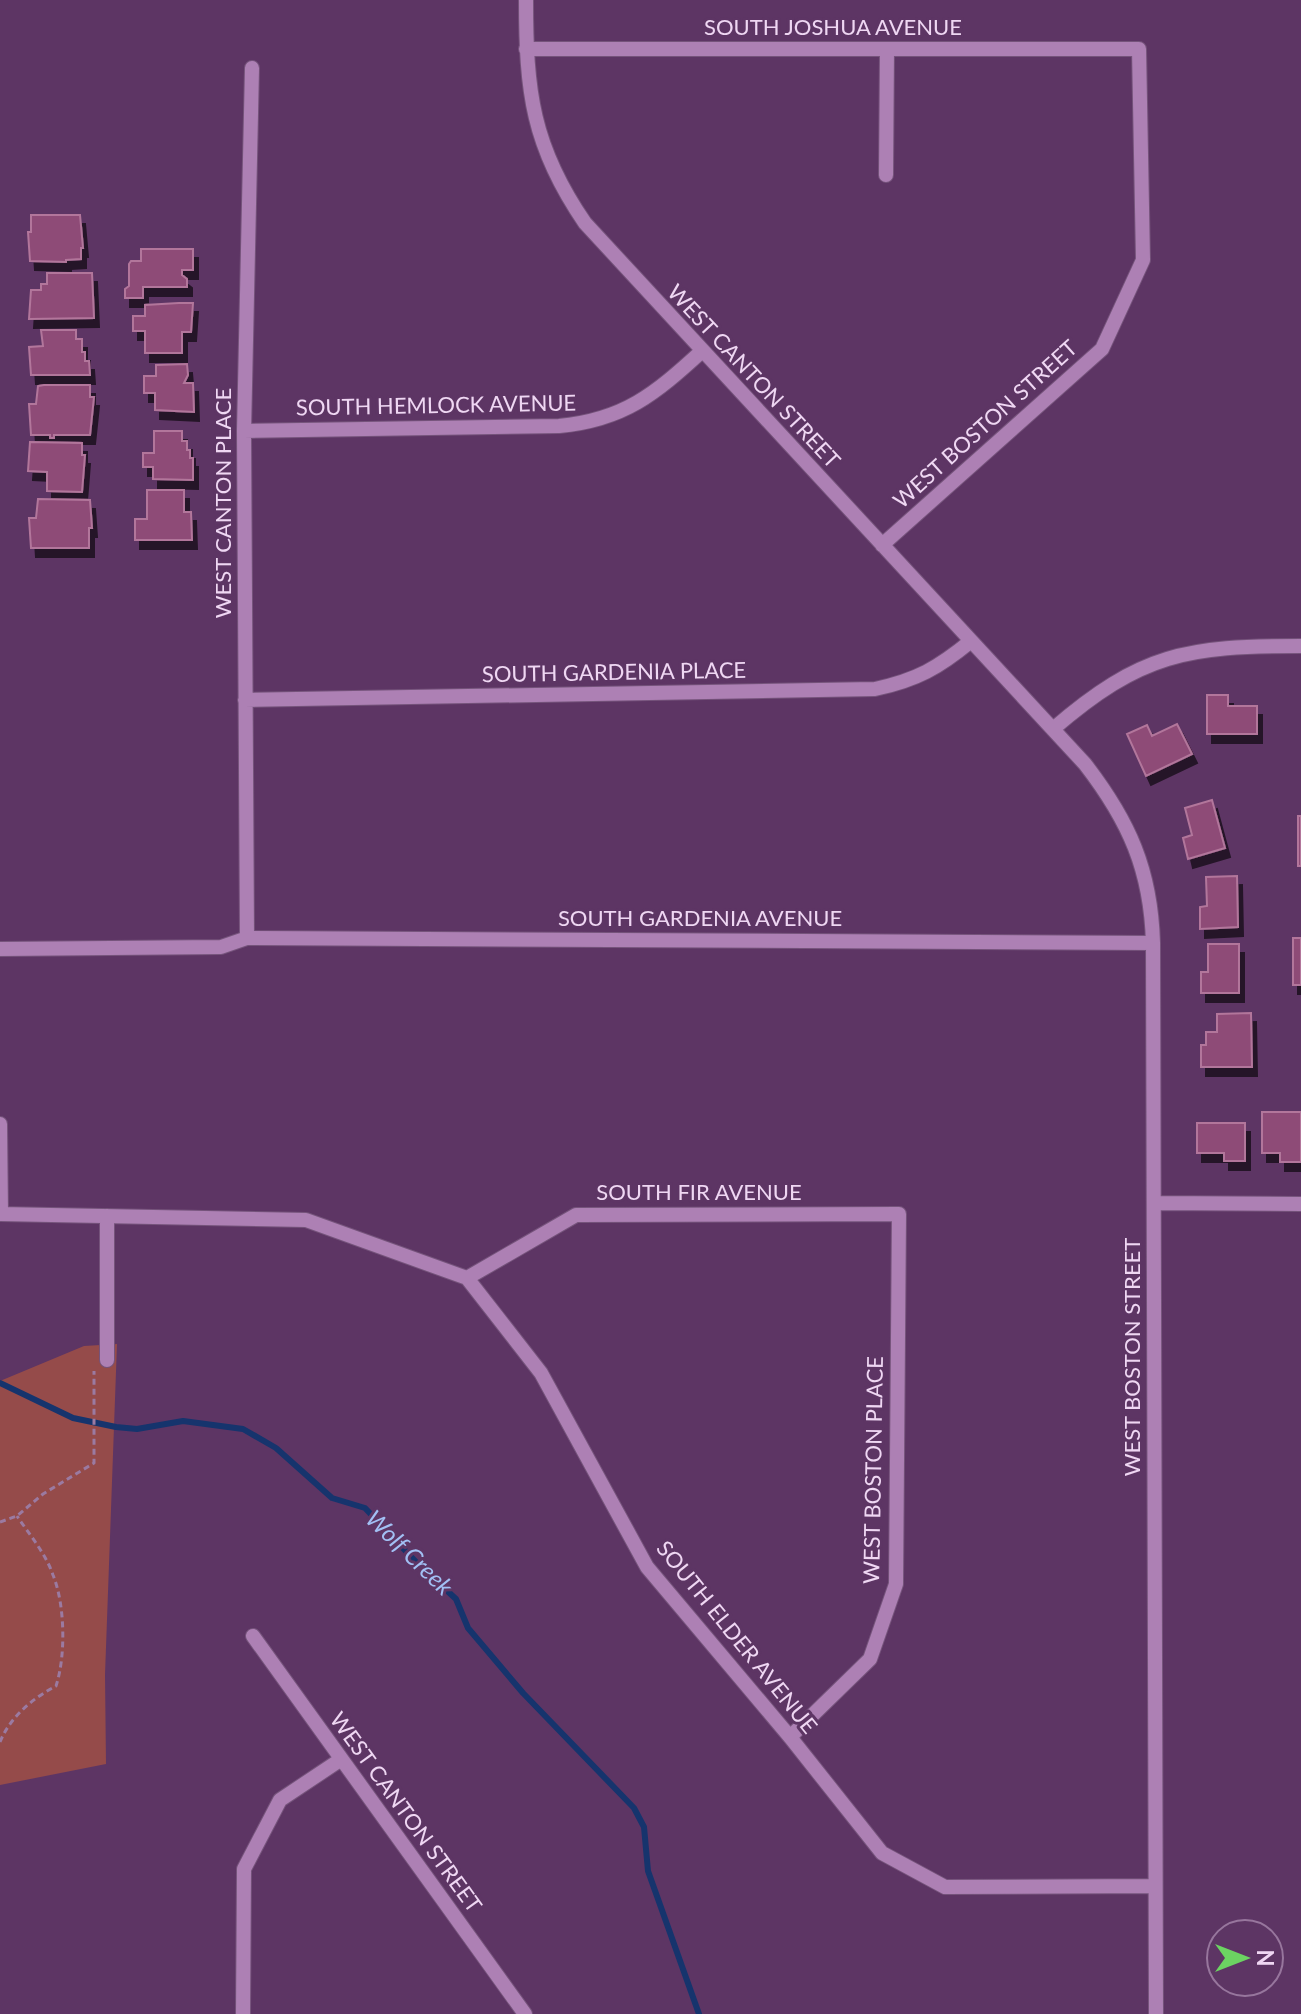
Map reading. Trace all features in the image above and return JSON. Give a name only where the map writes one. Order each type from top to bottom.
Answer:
[{"type":"street","name":"WEST CANTON STREET","points":[[526,0],[526,49],[534,112],[542,145],[568,199],[601,243],[1053,729]]},
{"type":"street","name":"SOUTH JOSHUA AVENUE","points":[[526,49],[1139,49]]},
{"type":"street","points":[[886,175],[887,49]]},
{"type":"street","name":"WEST BOSTON STREET","points":[[882,545],[1102,349],[1143,260],[1139,49]]},
{"type":"street","name":"WEST CANTON PLACE","points":[[247,938],[244,431],[252,68]]},
{"type":"street","name":"SOUTH HEMLOCK AVENUE","points":[[244,431],[588,424],[631,407],[702,351]]},
{"type":"street","name":"SOUTH GARDENIA PLACE","points":[[245,700],[875,689],[927,674],[971,641]]},
{"type":"street","points":[[1053,729],[1107,686],[1139,668],[1212,649],[1301,646]]},
{"type":"street","name":"WEST BOSTON STREET","points":[[1053,729],[1109,796],[1133,840],[1152,909],[1156,2014]]},
{"type":"street","name":"SOUTH GARDENIA AVENUE","points":[[0,949],[221,947],[247,938],[1153,943]]},
{"type":"street","points":[[0,1124],[0,1214],[306,1220],[467,1278]]},
{"type":"street","points":[[1154,1203],[1301,1204]]},
{"type":"street","name":"SOUTH FIR AVENUE","points":[[467,1278],[576,1215],[899,1214]]},
{"type":"street","name":"WEST BOSTON PLACE","points":[[790,1737],[870,1659],[896,1584],[899,1214]]},
{"type":"street","points":[[107,1216],[107,1360]]},
{"type":"street","name":"SOUTH ELDER AVENUE","points":[[467,1278],[541,1373],[647,1567],[790,1737],[882,1853],[945,1887],[1155,1886]]},
{"type":"street","name":"WEST CANTON STREET","points":[[253,1636],[525,2014]]},
{"type":"street","points":[[243,2014],[244,1869],[280,1800],[340,1760]]},
{"type":"path","points":[[0,1522],[17,1516],[43,1494],[94,1463],[94,1378]]},
{"type":"path","points":[[0,1742],[2,1732],[38,1695],[56,1686],[62,1668],[62,1621],[53,1575],[17,1516]]},
{"type":"shaded area","points":[[117,1344],[105,1675],[106,1764],[0,1785],[0,1381],[84,1346]]},
{"type":"building","points":[[31,215],[80,215],[81,259],[66,262],[30,261],[28,232],[31,232]]},
{"type":"building","points":[[141,249],[193,249],[193,270],[182,270],[187,287],[143,287],[143,298],[125,298],[125,289],[129,286],[129,264],[131,261],[141,261]]},
{"type":"building","points":[[47,273],[92,273],[94,318],[29,319],[31,290],[41,290],[41,284],[47,284]]},
{"type":"building","points":[[193,303],[191,332],[182,332],[182,353],[145,353],[145,331],[133,331],[133,316],[145,316],[145,305]]},
{"type":"building","points":[[41,330],[76,330],[76,339],[82,339],[85,361],[89,361],[90,375],[31,375],[29,347],[43,346]]},
{"type":"building","points":[[187,364],[188,375],[184,383],[193,383],[194,412],[155,410],[155,393],[144,393],[144,376],[156,376],[156,365]]},
{"type":"building","points":[[90,385],[90,397],[94,397],[90,435],[54,435],[50,438],[50,435],[31,435],[29,404],[36,404],[38,386]]},
{"type":"building","points":[[154,431],[182,431],[182,441],[187,441],[187,450],[193,458],[193,480],[153,479],[153,467],[143,467],[143,453],[154,453]]},
{"type":"building","points":[[30,442],[82,443],[82,455],[85,455],[82,492],[47,491],[47,472],[28,471]]},
{"type":"building","points":[[147,490],[184,490],[184,512],[191,512],[192,540],[135,540],[135,519],[147,519]]},
{"type":"building","points":[[38,499],[90,500],[92,528],[89,528],[89,548],[31,548],[29,518],[36,518]]},
{"type":"building","points":[[1207,695],[1228,695],[1228,706],[1257,706],[1257,734],[1207,734]]},
{"type":"building","points":[[1177,724],[1192,754],[1146,776],[1127,734],[1147,725],[1152,736]]},
{"type":"building","points":[[1212,800],[1225,848],[1188,859],[1183,838],[1192,835],[1185,808]]},
{"type":"building","points":[[1298,816],[1301,816],[1301,866],[1298,866]]},
{"type":"building","points":[[1237,876],[1238,927],[1200,929],[1200,907],[1207,906],[1206,877]]},
{"type":"building","points":[[1293,938],[1301,938],[1301,985],[1293,985]]},
{"type":"building","points":[[1208,944],[1239,944],[1239,993],[1201,993],[1201,972],[1208,972]]},
{"type":"building","points":[[1251,1013],[1252,1067],[1201,1067],[1201,1045],[1206,1045],[1206,1032],[1217,1032],[1217,1014]]},
{"type":"building","points":[[1262,1112],[1301,1112],[1301,1162],[1280,1162],[1280,1153],[1262,1153]]},
{"type":"building","points":[[1197,1123],[1245,1123],[1245,1161],[1224,1161],[1224,1153],[1197,1153]]},
{"type":"waterway","name":"Wolf Creek","points":[[0,1383],[73,1418],[116,1427],[137,1429],[183,1421],[243,1429],[276,1448],[332,1498],[365,1508],[456,1599],[468,1628],[523,1693],[634,1808],[644,1827],[648,1871],[699,2014]]}]
